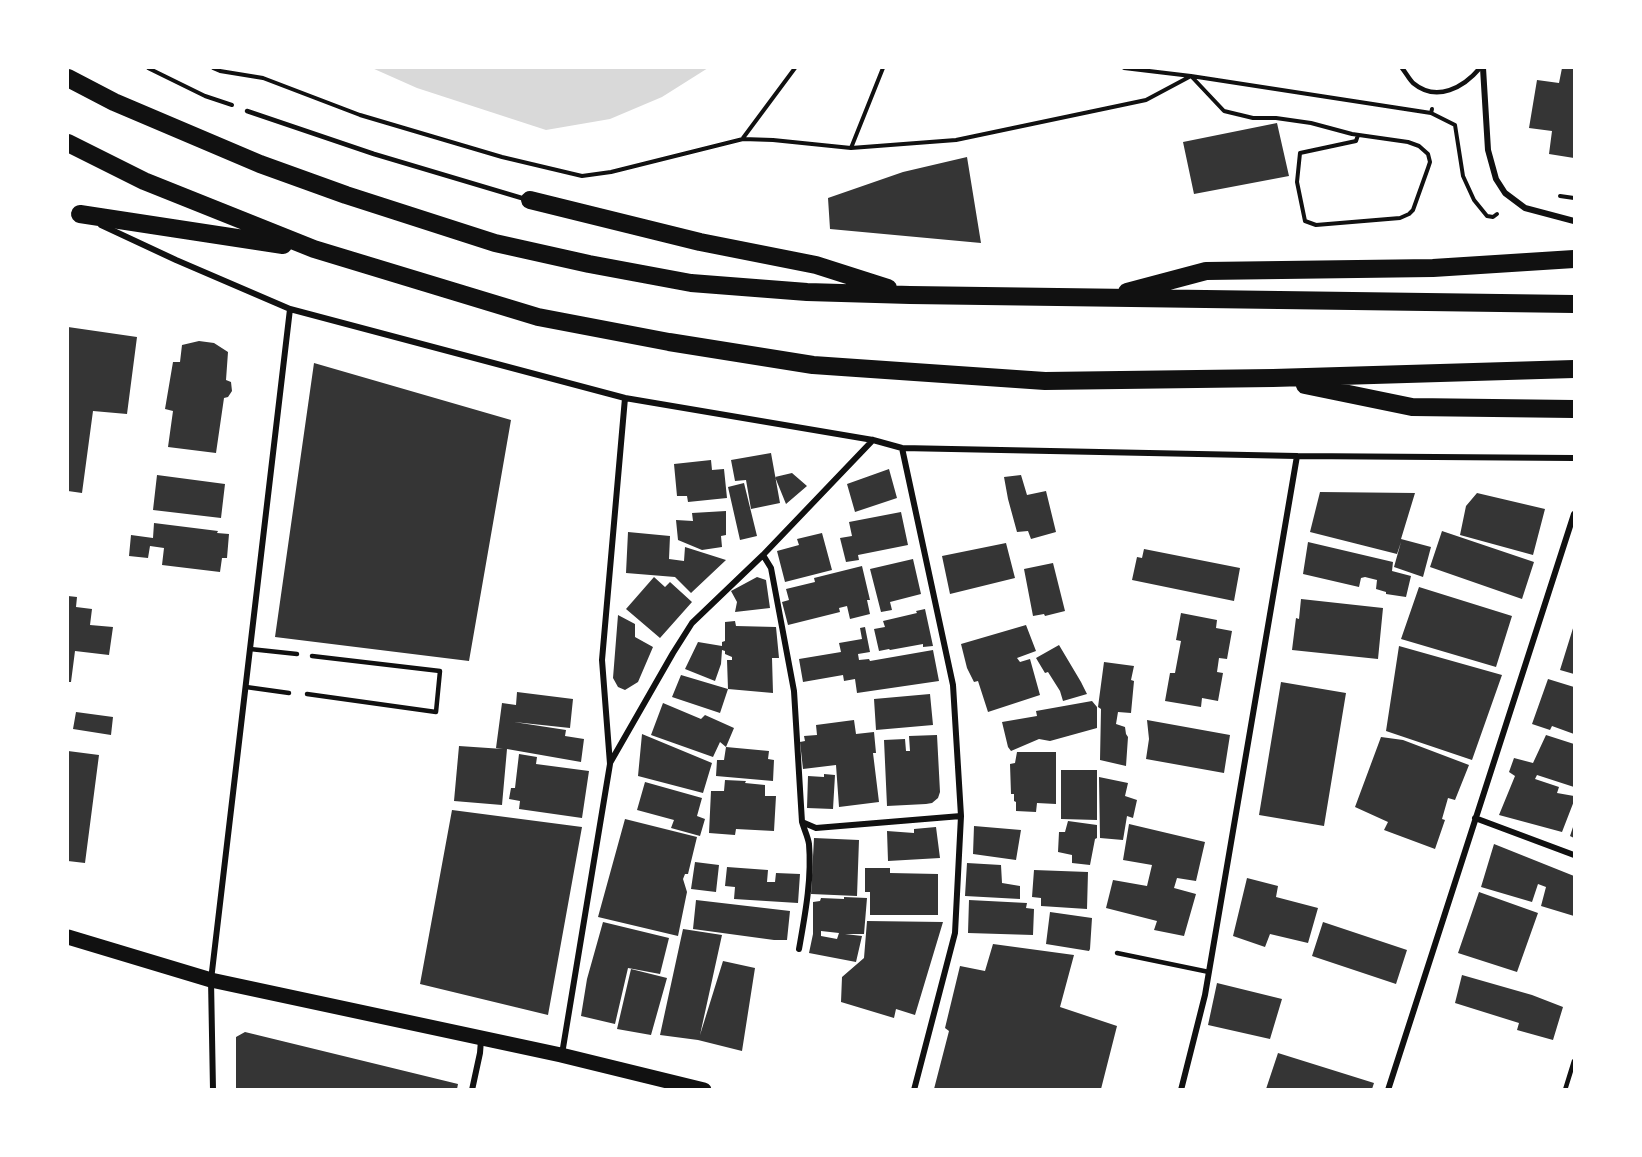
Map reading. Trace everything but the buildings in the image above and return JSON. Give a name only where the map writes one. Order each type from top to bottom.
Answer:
[{"type":"highway","points":[[68,78],[114,102],[260,164],[346,195],[495,243],[691,283],[807,292],[910,295],[1575,304]]},
{"type":"highway","points":[[68,143],[144,181],[314,249],[538,316],[669,342],[813,365],[1045,381],[1273,378],[1575,369]]},
{"type":"highway","points":[[530,200],[700,242],[816,266],[910,295]]},
{"type":"highway","points":[[77,213],[314,249]]},
{"type":"highway","points":[[1105,297],[1206,271],[1433,268],[1575,259]]},
{"type":"highway","points":[[1273,378],[1412,407],[1575,410]]},
{"type":"main road","points":[[68,938],[212,980],[561,1054],[704,1089]]},
{"type":"street","points":[[1482,68],[1488,150],[1496,179],[1505,193],[1526,208],[1575,221]]},
{"type":"street","points":[[77,213],[176,260],[290,309],[625,398],[873,440],[902,448],[1297,456],[1575,458]]},
{"type":"street","points":[[213,1089],[212,980],[290,309]]},
{"type":"street","points":[[561,1054],[610,764],[602,660],[625,398]]},
{"type":"street","points":[[610,764],[672,653],[692,623],[763,555],[873,440]]},
{"type":"street","points":[[902,448],[953,685],[961,816],[955,933],[914,1089]]},
{"type":"street","points":[[1181,1089],[1205,995],[1297,456]]},
{"type":"street","points":[[1388,1089],[1575,514]]},
{"type":"street","points":[[763,555],[771,568],[794,690],[802,822],[809,842],[809,878],[799,949]]},
{"type":"street","points":[[802,822],[816,828],[961,816]]},
{"type":"street","points":[[1475,818],[1575,855]]},
{"type":"street","points":[[472,1089],[481,1038]]},
{"type":"lane","points":[[1402,68],[1412,82],[1423,90],[1435,93],[1452,90],[1470,80],[1482,68]]},
{"type":"lane","points":[[247,111],[374,154],[530,200]]},
{"type":"lane","points":[[250,649],[297,654]]},
{"type":"lane","points":[[307,694],[436,712],[440,671],[312,656]]},
{"type":"lane","points":[[246,687],[290,693]]},
{"type":"lane","points":[[1117,953],[1209,972]]},
{"type":"lane","points":[[1564,1089],[1575,1061]]},
{"type":"path","points":[[148,68],[205,96],[247,111]]},
{"type":"path","points":[[213,68],[263,78],[360,115],[502,158],[582,176],[610,172],[743,139],[850,148],[956,140],[1146,100],[1191,76]]},
{"type":"path","points":[[743,139],[795,68]]},
{"type":"path","points":[[850,148],[883,68]]},
{"type":"path","points":[[1124,68],[1431,112],[1455,124],[1463,176],[1474,200],[1487,216],[1493,217],[1497,214]]},
{"type":"path","points":[[1191,76],[1224,111],[1253,118],[1276,118],[1311,123],[1358,135],[1408,142],[1419,146],[1428,154],[1430,162],[1413,210],[1409,214],[1400,218],[1316,225],[1305,221],[1297,182],[1300,153],[1356,141],[1358,135]]},
{"type":"path","points":[[1431,112],[1435,93]]},
{"type":"shaded area","points":[[372,68],[708,68],[662,97],[610,119],[546,130],[417,88]]}]
